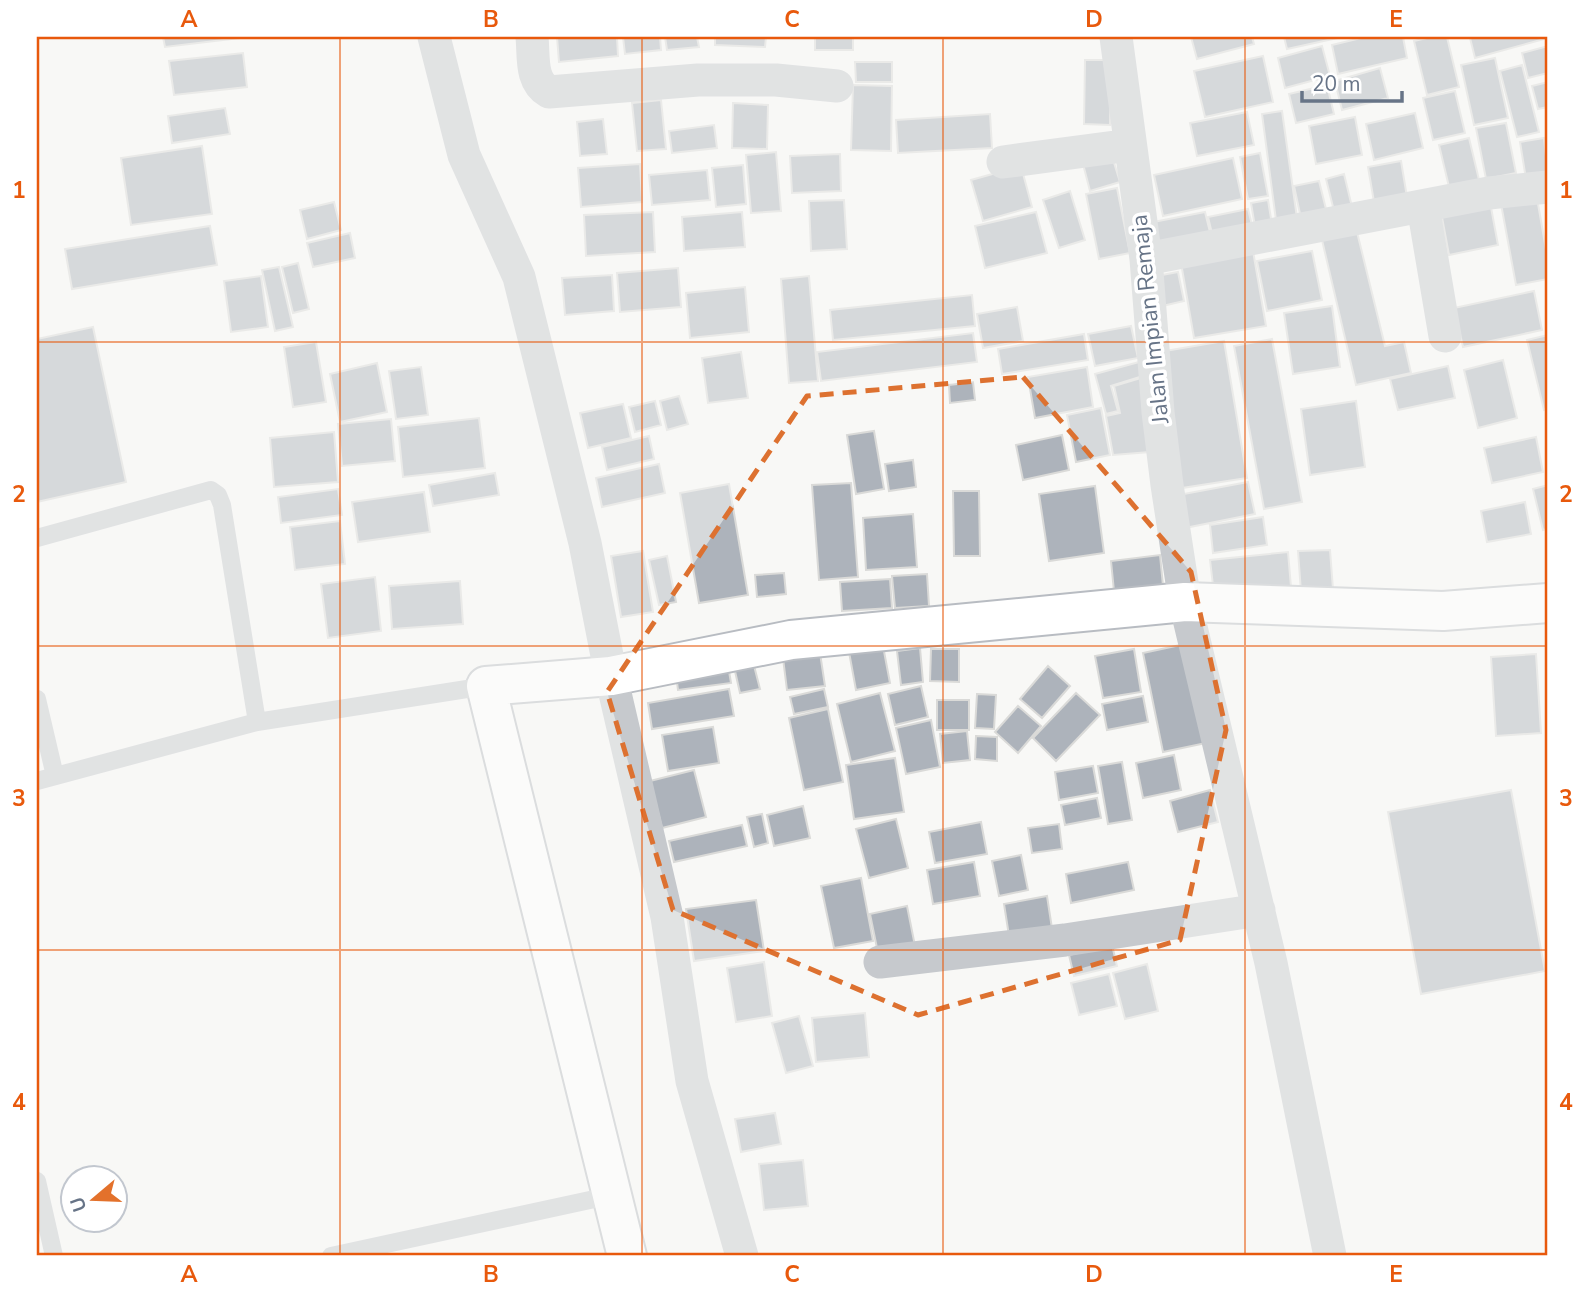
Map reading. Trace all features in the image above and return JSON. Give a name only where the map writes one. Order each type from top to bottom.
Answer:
[{"type":"street","points":[[434,37],[464,155],[519,277],[585,543],[611,676],[667,917],[692,1081],[742,1256]]},
{"type":"street","points":[[532,37],[535,78],[541,87],[549,92],[698,80],[776,80],[837,86]]},
{"type":"street","name":"Jalan Impian Remaja","points":[[1116,37],[1146,259],[1158,412],[1185,602],[1259,910],[1322,1255]]},
{"type":"street","points":[[1003,162],[1130,145]]},
{"type":"street","points":[[1146,259],[1489,193],[1548,187]]},
{"type":"street","points":[[1423,206],[1445,337]]},
{"type":"street","points":[[627,1256],[486,686],[611,676],[791,640],[1185,602],[1443,611],[1548,603]]},
{"type":"street","points":[[880,962],[1065,940],[1259,910]]},
{"type":"lane","points":[[37,538],[211,490],[218,495],[257,722]]},
{"type":"lane","points":[[37,781],[257,722],[486,686]]},
{"type":"lane","points":[[37,699],[55,776]]},
{"type":"lane","points":[[37,1181],[54,1256]]},
{"type":"lane","points":[[331,1256],[613,1195]]},
{"type":"highlighted area","points":[[1023,377],[1191,572],[1226,730],[1180,940],[918,1015],[673,910],[607,692],[807,396]]},
{"type":"building","points":[[163,37],[239,37],[240,38],[165,47]]},
{"type":"building","points":[[557,37],[617,37],[618,56],[559,62]]},
{"type":"building","points":[[623,37],[660,37],[661,50],[625,54]]},
{"type":"building","points":[[665,37],[697,37],[699,47],[667,50]]},
{"type":"building","points":[[715,37],[766,37],[765,47],[715,45]]},
{"type":"building","points":[[815,37],[853,37],[853,50],[815,50]]},
{"type":"building","points":[[1191,37],[1252,37],[1254,44],[1197,59]]},
{"type":"building","points":[[1284,37],[1342,37],[1287,49]]},
{"type":"building","points":[[1365,37],[1403,37],[1407,58],[1338,74],[1332,45]]},
{"type":"building","points":[[1447,37],[1459,87],[1427,95],[1414,41]]},
{"type":"building","points":[[1470,38],[1548,38],[1475,58]]},
{"type":"building","points":[[1322,46],[1330,76],[1285,88],[1278,58]]},
{"type":"building","points":[[1548,46],[1548,73],[1528,78],[1522,53]]},
{"type":"building","points":[[243,53],[247,87],[174,95],[169,61]]},
{"type":"building","points":[[1263,56],[1273,102],[1205,117],[1194,71]]},
{"type":"building","points":[[1495,58],[1508,118],[1474,125],[1461,65]]},
{"type":"building","points":[[1085,60],[1111,60],[1110,125],[1084,124]]},
{"type":"building","points":[[855,62],[892,62],[892,82],[856,82]]},
{"type":"building","points":[[1522,65],[1539,132],[1517,137],[1500,71]]},
{"type":"building","points":[[1380,68],[1388,98],[1342,110],[1335,81]]},
{"type":"building","points":[[1548,82],[1548,107],[1538,109],[1532,86]]},
{"type":"building","points":[[853,85],[892,86],[891,151],[851,150]]},
{"type":"building","points":[[1327,85],[1334,114],[1296,123],[1289,94]]},
{"type":"building","points":[[1455,91],[1465,133],[1433,140],[1423,98]]},
{"type":"building","points":[[661,100],[666,149],[637,151],[632,103]]},
{"type":"building","points":[[733,103],[768,105],[767,149],[732,148]]},
{"type":"building","points":[[225,108],[230,134],[172,143],[168,116]]},
{"type":"building","points":[[1282,111],[1298,225],[1277,228],[1262,114]]},
{"type":"building","points":[[1247,112],[1254,145],[1197,156],[1190,123]]},
{"type":"building","points":[[1415,113],[1423,148],[1374,160],[1366,124]]},
{"type":"building","points":[[990,114],[992,148],[898,153],[896,120]]},
{"type":"building","points":[[1355,117],[1362,155],[1316,164],[1309,126]]},
{"type":"building","points":[[603,119],[607,154],[580,156],[577,122]]},
{"type":"building","points":[[1506,123],[1516,173],[1486,179],[1476,128]]},
{"type":"building","points":[[714,125],[717,148],[672,153],[669,131]]},
{"type":"building","points":[[1469,138],[1480,184],[1450,191],[1439,145]]},
{"type":"building","points":[[1544,138],[1548,175],[1526,179],[1520,142]]},
{"type":"building","points":[[202,146],[212,214],[131,225],[121,158]]},
{"type":"building","points":[[776,152],[781,211],[751,213],[746,155]]},
{"type":"building","points":[[1260,153],[1268,196],[1248,199],[1240,157]]},
{"type":"building","points":[[840,154],[841,191],[792,193],[790,156]]},
{"type":"building","points":[[1112,156],[1120,182],[1090,191],[1083,164]]},
{"type":"building","points":[[1233,158],[1242,199],[1163,216],[1154,175]]},
{"type":"building","points":[[1401,161],[1407,197],[1374,202],[1368,167]]},
{"type":"building","points":[[640,164],[642,202],[581,207],[578,168]]},
{"type":"building","points":[[743,165],[746,204],[716,207],[712,168]]},
{"type":"building","points":[[1021,166],[1032,207],[983,221],[971,180]]},
{"type":"building","points":[[707,170],[710,200],[652,205],[649,175]]},
{"type":"building","points":[[1344,174],[1353,211],[1335,215],[1326,179]]},
{"type":"building","points":[[1319,181],[1328,217],[1302,223],[1294,186]]},
{"type":"building","points":[[1117,188],[1130,253],[1099,259],[1086,194]]},
{"type":"building","points":[[1070,191],[1085,240],[1059,248],[1043,200]]},
{"type":"building","points":[[1537,198],[1548,261],[1548,279],[1516,285],[1501,204]]},
{"type":"building","points":[[844,200],[847,249],[811,251],[809,201]]},
{"type":"building","points":[[1268,200],[1273,231],[1256,233],[1251,203]]},
{"type":"building","points":[[334,202],[341,230],[307,239],[300,210]]},
{"type":"building","points":[[1490,202],[1498,245],[1449,255],[1441,212]]},
{"type":"building","points":[[1248,209],[1254,233],[1214,242],[1208,217]]},
{"type":"building","points":[[653,212],[655,252],[586,256],[584,215]]},
{"type":"building","points":[[742,212],[745,247],[684,251],[682,217]]},
{"type":"building","points":[[1036,212],[1047,253],[985,268],[975,226]]},
{"type":"building","points":[[1205,212],[1211,236],[1153,249],[1148,223]]},
{"type":"building","points":[[210,226],[217,265],[72,289],[65,249]]},
{"type":"building","points":[[1357,232],[1385,346],[1404,342],[1411,373],[1356,385],[1322,240]]},
{"type":"building","points":[[350,233],[355,258],[313,267],[307,243]]},
{"type":"building","points":[[1253,251],[1266,326],[1194,338],[1181,263]]},
{"type":"building","points":[[1312,251],[1322,300],[1267,311],[1257,261]]},
{"type":"building","points":[[298,263],[309,309],[293,313],[282,267]]},
{"type":"building","points":[[279,267],[293,327],[275,331],[262,270]]},
{"type":"building","points":[[678,268],[681,307],[620,312],[617,273]]},
{"type":"building","points":[[1178,272],[1184,301],[1158,307],[1151,277]]},
{"type":"building","points":[[612,275],[614,311],[565,315],[562,278]]},
{"type":"building","points":[[261,276],[268,327],[231,332],[224,281]]},
{"type":"building","points":[[809,276],[818,381],[789,383],[781,279]]},
{"type":"building","points":[[745,287],[749,332],[690,338],[686,293]]},
{"type":"building","points":[[1534,291],[1542,330],[1463,347],[1454,308]]},
{"type":"building","points":[[972,295],[975,326],[833,340],[830,310]]},
{"type":"building","points":[[1332,306],[1340,367],[1293,374],[1284,313]]},
{"type":"building","points":[[1017,307],[1023,341],[983,348],[977,314]]},
{"type":"building","points":[[1131,326],[1138,358],[1095,366],[1088,334]]},
{"type":"building","points":[[93,327],[126,482],[37,502],[37,339]]},
{"type":"building","points":[[973,333],[977,362],[821,381],[817,352]]},
{"type":"building","points":[[1084,334],[1088,360],[1002,374],[998,349]]},
{"type":"building","points":[[1548,335],[1548,409],[1544,410],[1527,340]]},
{"type":"building","points":[[1272,339],[1302,502],[1264,509],[1234,346]]},
{"type":"building","points":[[1224,341],[1247,478],[1182,488],[1159,352]]},
{"type":"building","points":[[316,342],[326,402],[293,407],[284,347]]},
{"type":"building","points":[[741,352],[748,398],[708,403],[702,358]]},
{"type":"building","points":[[1503,360],[1517,418],[1478,428],[1464,370]]},
{"type":"building","points":[[1139,362],[1143,376],[1111,386],[1118,411],[1106,414],[1095,374]]},
{"type":"building","points":[[377,363],[387,412],[340,422],[330,374]]},
{"type":"building","points":[[1448,366],[1455,398],[1398,410],[1390,379]]},
{"type":"building","points":[[421,367],[428,415],[396,419],[389,371]]},
{"type":"building","points":[[1087,367],[1093,407],[1035,418],[1028,377]]},
{"type":"building","points":[[1144,377],[1150,452],[1113,455],[1106,416],[1120,413],[1114,386]]},
{"type":"building","points":[[973,382],[975,400],[950,403],[949,385]]},
{"type":"building","points":[[679,396],[688,424],[667,430],[660,401]]},
{"type":"building","points":[[655,401],[661,425],[635,432],[629,407]]},
{"type":"building","points":[[1356,401],[1365,467],[1310,475],[1301,409]]},
{"type":"building","points":[[623,404],[631,438],[588,448],[580,413]]},
{"type":"building","points":[[1101,408],[1110,455],[1076,462],[1067,415]]},
{"type":"building","points":[[479,418],[485,468],[403,477],[398,427]]},
{"type":"building","points":[[391,419],[395,461],[342,466],[338,424]]},
{"type":"building","points":[[874,431],[884,489],[856,494],[847,435]]},
{"type":"building","points":[[334,432],[338,482],[274,487],[270,438]]},
{"type":"building","points":[[1062,435],[1069,470],[1023,480],[1016,445]]},
{"type":"building","points":[[649,436],[654,459],[607,470],[602,447]]},
{"type":"building","points":[[1536,437],[1543,472],[1492,483],[1484,448]]},
{"type":"building","points":[[913,460],[916,487],[889,491],[885,464]]},
{"type":"building","points":[[659,464],[665,493],[602,507],[596,478]]},
{"type":"building","points":[[495,473],[499,495],[433,506],[429,485]]},
{"type":"building","points":[[1248,482],[1255,514],[1180,529],[1173,496]]},
{"type":"building","points":[[851,483],[858,577],[819,580],[812,485]]},
{"type":"building","points":[[729,484],[748,595],[699,603],[680,493]]},
{"type":"building","points":[[1548,485],[1548,529],[1543,530],[1533,489]]},
{"type":"building","points":[[1095,486],[1104,553],[1049,561],[1039,494]]},
{"type":"building","points":[[338,489],[342,515],[281,523],[278,497]]},
{"type":"building","points":[[953,491],[979,491],[980,556],[954,556]]},
{"type":"building","points":[[424,492],[430,532],[358,542],[352,502]]},
{"type":"building","points":[[1525,502],[1531,534],[1487,542],[1481,511]]},
{"type":"building","points":[[913,514],[917,567],[866,570],[863,518]]},
{"type":"building","points":[[1263,517],[1267,545],[1213,553],[1210,525]]},
{"type":"building","points":[[340,521],[345,564],[295,570],[290,527]]},
{"type":"building","points":[[1330,550],[1333,589],[1301,592],[1298,551]]},
{"type":"building","points":[[643,551],[653,612],[621,617],[611,556]]},
{"type":"building","points":[[1288,552],[1291,587],[1214,594],[1210,560]]},
{"type":"building","points":[[1160,555],[1163,586],[1114,591],[1111,561]]},
{"type":"building","points":[[667,556],[676,602],[659,605],[649,560]]},
{"type":"building","points":[[784,573],[786,594],[757,597],[755,575]]},
{"type":"building","points":[[927,574],[929,606],[895,608],[892,576]]},
{"type":"building","points":[[375,577],[381,631],[328,638],[321,584]]},
{"type":"building","points":[[890,579],[892,608],[842,611],[840,582]]},
{"type":"building","points":[[460,581],[463,624],[392,629],[389,586]]},
{"type":"building","points":[[1185,644],[1206,743],[1163,752],[1143,653]]},
{"type":"building","points":[[883,646],[890,683],[856,690],[849,652]]},
{"type":"building","points":[[920,648],[923,682],[901,685],[897,651]]},
{"type":"building","points":[[931,649],[959,649],[959,682],[930,681]]},
{"type":"building","points":[[1134,649],[1141,692],[1103,698],[1095,656]]},
{"type":"building","points":[[820,653],[825,686],[787,690],[783,658]]},
{"type":"building","points":[[751,654],[760,689],[740,693],[732,658]]},
{"type":"building","points":[[1536,654],[1541,733],[1496,736],[1491,657]]},
{"type":"building","points":[[727,659],[731,683],[678,690],[675,666]]},
{"type":"building","points":[[1048,666],[1070,686],[1042,718],[1020,699]]},
{"type":"building","points":[[921,686],[928,717],[895,725],[888,694]]},
{"type":"building","points":[[729,689],[734,716],[652,729],[648,703]]},
{"type":"building","points":[[824,689],[828,707],[794,714],[790,697]]},
{"type":"building","points":[[880,693],[895,751],[851,762],[837,704]]},
{"type":"building","points":[[1076,693],[1100,715],[1056,761],[1033,738]]},
{"type":"building","points":[[977,694],[996,695],[994,729],[975,728]]},
{"type":"building","points":[[1143,696],[1148,722],[1107,730],[1102,704]]},
{"type":"building","points":[[937,700],[969,700],[969,730],[937,730]]},
{"type":"building","points":[[1018,706],[1041,726],[1018,753],[995,732]]},
{"type":"building","points":[[828,709],[843,782],[804,790],[789,718]]},
{"type":"building","points":[[931,720],[940,767],[906,774],[896,728]]},
{"type":"building","points":[[713,727],[719,763],[668,771],[662,735]]},
{"type":"building","points":[[967,731],[970,760],[943,763],[940,734]]},
{"type":"building","points":[[976,736],[997,737],[997,761],[975,759]]},
{"type":"building","points":[[1174,755],[1181,790],[1143,798],[1136,763]]},
{"type":"building","points":[[895,758],[904,812],[854,819],[846,765]]},
{"type":"building","points":[[1122,762],[1132,820],[1108,824],[1098,766]]},
{"type":"building","points":[[1093,766],[1098,793],[1059,800],[1055,772]]},
{"type":"building","points":[[694,770],[706,817],[662,828],[650,781]]},
{"type":"building","points":[[1210,790],[1218,822],[1178,832],[1170,801]]},
{"type":"building","points":[[1511,790],[1545,971],[1421,994],[1388,812]]},
{"type":"building","points":[[1097,798],[1101,818],[1065,825],[1061,805]]},
{"type":"building","points":[[803,806],[810,838],[774,846],[767,815]]},
{"type":"building","points":[[762,814],[768,843],[754,847],[747,817]]},
{"type":"building","points":[[896,819],[908,868],[869,878],[856,829]]},
{"type":"building","points":[[981,822],[987,854],[935,863],[929,832]]},
{"type":"building","points":[[1059,824],[1062,849],[1032,853],[1028,828]]},
{"type":"building","points":[[742,825],[747,846],[674,862],[669,841]]},
{"type":"building","points":[[1021,855],[1028,890],[999,896],[992,861]]},
{"type":"building","points":[[974,862],[980,896],[933,904],[927,870]]},
{"type":"building","points":[[1128,862],[1134,890],[1071,903],[1066,874]]},
{"type":"building","points":[[861,878],[873,941],[834,948],[821,886]]},
{"type":"building","points":[[1047,896],[1053,935],[1010,942],[1004,904]]},
{"type":"building","points":[[756,900],[764,951],[694,961],[686,909]]},
{"type":"building","points":[[907,906],[915,946],[878,953],[870,914]]},
{"type":"building","points":[[1112,945],[1117,966],[1074,976],[1069,955]]},
{"type":"building","points":[[764,962],[772,1016],[736,1022],[727,968]]},
{"type":"building","points":[[1147,964],[1158,1011],[1125,1019],[1113,973]]},
{"type":"building","points":[[1109,974],[1117,1006],[1079,1015],[1071,983]]},
{"type":"building","points":[[865,1013],[869,1057],[816,1062],[812,1018]]},
{"type":"building","points":[[799,1016],[813,1066],[786,1073],[772,1023]]},
{"type":"building","points":[[775,1113],[781,1144],[741,1152],[735,1119]]},
{"type":"building","points":[[803,1160],[808,1206],[764,1210],[759,1164]]}]
